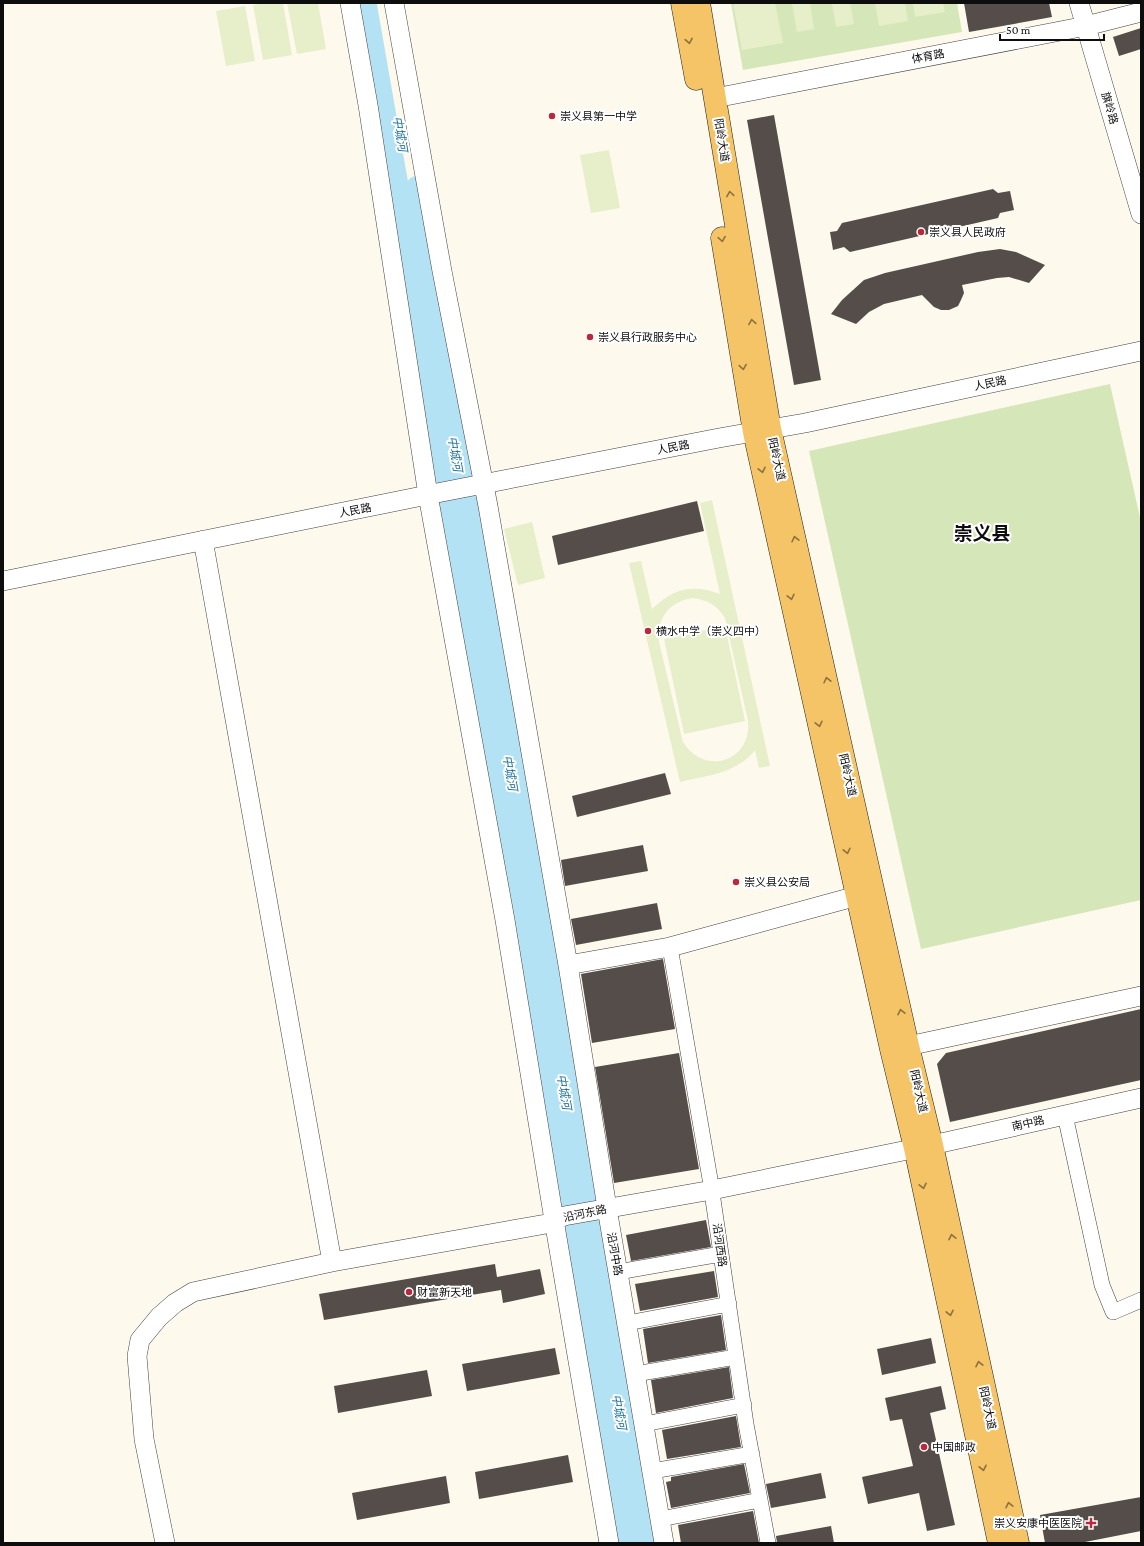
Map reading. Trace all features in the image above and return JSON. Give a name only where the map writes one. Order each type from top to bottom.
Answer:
[{"type":"main road","name":"阳岭大道","points":[[682,3],[762,431],[857,896],[923,1147],[1018,1543]]},
{"type":"main road","name":"阳岭大道","points":[[699,3],[715,98],[762,431],[908,1046],[923,1147],[999,1543]]},
{"type":"street","points":[[165,1543],[144,1439],[137,1356],[140,1340],[159,1317],[175,1303],[193,1292],[332,1262],[546,1224],[559,1218],[505,920],[436,494],[350,3]]},
{"type":"street","name":"沿河中路","points":[[394,3],[479,485],[568,965],[603,1209],[618,1272],[664,1543]]},
{"type":"street","name":"旗岭路","points":[[1079,3],[1141,214]]},
{"type":"street","name":"体育路","points":[[715,98],[1086,26],[1141,12]]},
{"type":"street","name":"人民路","points":[[3,581],[479,485],[812,422],[1141,351]]},
{"type":"street","points":[[203,540],[332,1262]]},
{"type":"street","points":[[568,965],[670,947],[857,896]]},
{"type":"street","name":"沿河西路","points":[[670,947],[712,1190],[736,1357],[768,1543]]},
{"type":"street","points":[[908,1046],[1141,996]]},
{"type":"street","name":"南中路","points":[[923,1147],[1141,1098]]},
{"type":"street","points":[[1065,1115],[1102,1285],[1113,1312],[1141,1300]]},
{"type":"street","name":"沿河东路","points":[[609,1543],[559,1218],[712,1190],[923,1147]]},
{"type":"street","points":[[618,1272],[721,1254]]},
{"type":"street","points":[[626,1323],[729,1304]]},
{"type":"street","points":[[635,1374],[736,1357]]},
{"type":"street","points":[[644,1424],[744,1405]]},
{"type":"street","points":[[652,1471],[752,1454]]},
{"type":"street","points":[[660,1519],[760,1500]]},
{"type":"green space","points":[[283,3],[292,55],[263,60],[253,5]]},
{"type":"green space","points":[[287,3],[318,3],[326,49],[297,54]]},
{"type":"green space","points":[[731,3],[957,3],[962,32],[743,70]]},
{"type":"green space","points":[[733,3],[775,3],[783,43],[742,50]]},
{"type":"green space","points":[[792,3],[810,3],[814,29],[797,32]]},
{"type":"green space","points":[[832,3],[850,3],[854,24],[836,27]]},
{"type":"green space","points":[[875,3],[905,3],[908,21],[879,26]]},
{"type":"green space","points":[[913,3],[943,3],[945,12],[915,17]]},
{"type":"green space","points":[[245,6],[255,61],[226,66],[216,11]]},
{"type":"green space","points":[[609,150],[620,208],[591,213],[580,155]]},
{"type":"green space","points":[[1110,384],[1141,522],[1141,900],[921,949],[809,451]]},
{"type":"green space","points":[[712,500],[770,766],[759,768],[755,750],[747,758],[730,769],[680,782],[629,563],[641,561],[652,609],[668,596],[684,590],[701,589],[720,594],[700,503]],"holes":[[[693,598],[715,606],[725,618],[748,721],[747,735],[743,746],[735,754],[725,760],[714,761],[703,759],[692,753],[683,742],[659,642],[660,625],[666,612],[671,607],[685,600]]]},
{"type":"green space","points":[[532,522],[545,578],[518,585],[504,529]]},
{"type":"green space","points":[[725,626],[745,721],[684,734],[664,639]]},
{"type":"building","points":[[964,3],[1049,3],[1052,17],[969,32]]},
{"type":"building","points":[[1141,28],[1141,49],[1119,56],[1113,37]]},
{"type":"building","points":[[774,115],[821,380],[794,385],[747,120]]},
{"type":"building","points":[[993,189],[998,193],[1010,191],[1014,210],[1000,213],[998,218],[850,252],[844,247],[833,250],[830,232],[837,231],[842,223]]},
{"type":"building","points":[[1000,249],[1016,252],[1045,265],[1029,283],[1009,277],[962,285],[964,293],[958,306],[949,310],[941,310],[934,307],[922,295],[884,304],[869,312],[856,324],[831,314],[842,300],[864,280],[885,273],[978,252]]},
{"type":"building","points":[[697,501],[704,531],[558,565],[552,536]]},
{"type":"building","points":[[665,773],[671,794],[577,817],[572,796]]},
{"type":"building","points":[[643,845],[648,871],[565,886],[561,860]]},
{"type":"building","points":[[657,903],[662,929],[576,945],[571,919]]},
{"type":"building","points":[[663,959],[675,1029],[592,1043],[581,974]]},
{"type":"building","points":[[1141,1009],[1141,1080],[950,1122],[937,1064],[946,1053]]},
{"type":"building","points":[[679,1053],[699,1169],[614,1183],[595,1067]]},
{"type":"building","points":[[706,1220],[711,1247],[631,1261],[626,1235]]},
{"type":"building","name":"财富新天地","points":[[495,1264],[497,1277],[540,1269],[545,1294],[503,1303],[501,1290],[324,1320],[319,1294]]},
{"type":"building","points":[[714,1271],[718,1297],[640,1311],[635,1284]]},
{"type":"building","points":[[721,1315],[726,1350],[648,1363],[643,1329]]},
{"type":"building","points":[[931,1338],[936,1363],[882,1375],[877,1349]]},
{"type":"building","points":[[555,1348],[560,1374],[467,1391],[462,1364]]},
{"type":"building","points":[[729,1367],[733,1398],[656,1413],[651,1380]]},
{"type":"building","points":[[427,1370],[432,1396],[338,1413],[334,1386]]},
{"type":"building","points":[[941,1386],[946,1409],[930,1413],[955,1525],[927,1531],[919,1493],[868,1504],[862,1477],[913,1466],[902,1419],[890,1421],[885,1398]]},
{"type":"building","points":[[736,1416],[741,1447],[667,1459],[662,1430]]},
{"type":"building","points":[[568,1455],[573,1482],[479,1499],[475,1472]]},
{"type":"building","points":[[744,1464],[750,1493],[671,1508],[666,1482],[671,1481],[671,1477]]},
{"type":"building","points":[[821,1473],[826,1498],[771,1508],[766,1484]]},
{"type":"building","points":[[446,1476],[450,1503],[357,1520],[352,1493]]},
{"type":"building","name":"崇义安康中医医院","points":[[1141,1497],[1141,1531],[1080,1543],[1045,1543],[1040,1515]]},
{"type":"building","points":[[753,1511],[759,1543],[681,1543],[678,1525]]},
{"type":"building","points":[[831,1526],[834,1543],[777,1543],[776,1536]]},
{"type":"waterway","name":"中城河","points":[[364,3],[445,465],[629,1543]]},
{"type":"waterway","name":"中城河","points":[[418,188],[649,1543]]},
{"type":"place","name":"崇义县第一中学","points":[[552,116]]},
{"type":"place","name":"崇义县人民政府","points":[[921,232]]},
{"type":"place","name":"崇义县行政服务中心","points":[[590,337]]},
{"type":"place","name":"横水中学（崇义四中）","points":[[648,631]]},
{"type":"place","name":"崇义县公安局","points":[[736,882]]},
{"type":"place","name":"财富新天地","points":[[409,1292]]},
{"type":"place","name":"中国邮政","points":[[924,1447]]},
{"type":"place","name":"崇义安康中医医院","points":[[1091,1523]]},
{"type":"district","name":"崇义县","points":[[982,533]]}]
